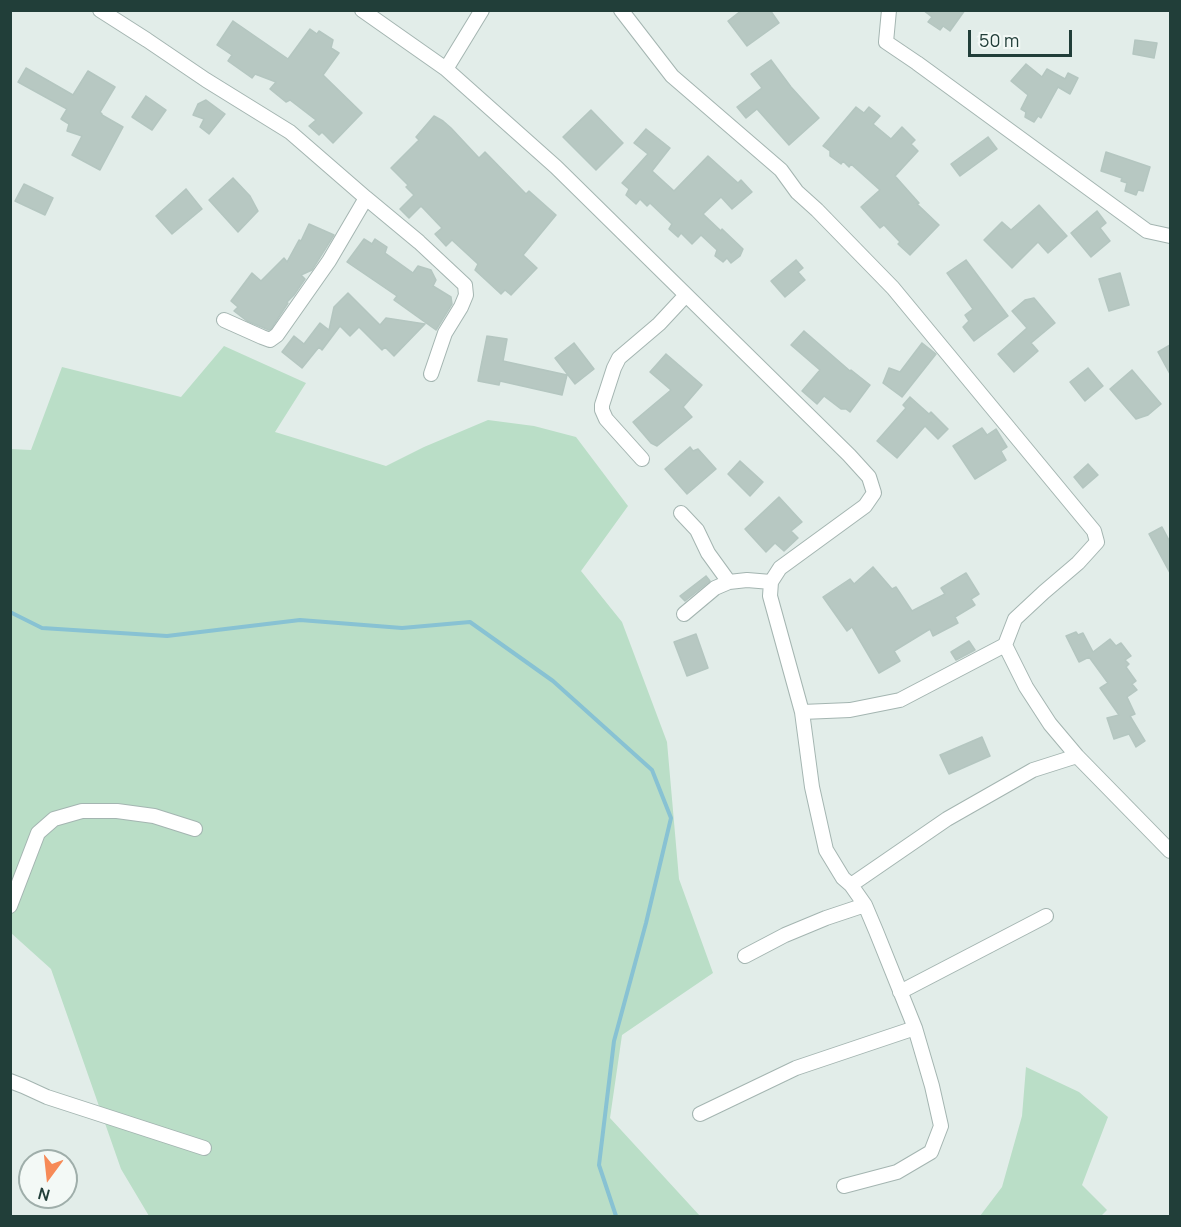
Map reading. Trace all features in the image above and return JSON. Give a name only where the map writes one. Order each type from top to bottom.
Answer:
[{"type":"street","points":[[100,10],[290,132],[419,242],[465,285],[466,295],[446,333],[431,374]]},
{"type":"street","points":[[362,10],[446,69],[556,167],[869,477],[874,493],[865,506],[780,568],[771,582],[770,596],[802,711],[812,787],[826,850],[843,878],[865,905],[915,1028],[941,1126],[931,1152],[897,1172],[844,1186]]},
{"type":"street","points":[[446,69],[482,10]]},
{"type":"street","points":[[621,10],[672,76],[781,170],[796,192],[817,210],[893,288],[1094,531],[1097,542],[1078,563],[1015,619],[1005,645],[900,700],[849,710],[802,711]]},
{"type":"street","points":[[889,10],[886,42],[927,69],[1147,231],[1170,236]]},
{"type":"street","points":[[224,320],[262,338],[270,340],[277,335],[329,261],[366,198]]},
{"type":"street","points":[[642,459],[606,419],[602,405],[619,358],[659,324],[686,295]]},
{"type":"street","points":[[681,513],[697,530],[708,554],[729,582]]},
{"type":"street","points":[[684,614],[715,588],[729,582],[747,580],[771,582]]},
{"type":"street","points":[[1005,645],[1026,687],[1050,724],[1077,756],[1170,851]]},
{"type":"street","points":[[851,885],[947,819],[1033,770],[1077,756]]},
{"type":"street","points":[[10,906],[38,832],[54,819],[82,811],[117,810],[154,816],[195,829]]},
{"type":"street","points":[[745,956],[785,935],[865,905]]},
{"type":"street","points":[[900,992],[1046,916]]},
{"type":"street","points":[[700,1114],[796,1068],[915,1028]]},
{"type":"street","points":[[10,1081],[47,1097],[204,1148]]},
{"type":"green space","points":[[224,346],[306,383],[275,432],[386,466],[488,420],[534,426],[576,437],[628,506],[581,571],[622,622],[667,742],[679,879],[713,973],[622,1035],[610,1118],[700,1216],[149,1216],[121,1169],[51,969],[11,933],[11,449],[31,450],[62,367],[181,397]]},
{"type":"green space","points":[[1026,1067],[1079,1092],[1108,1117],[1082,1185],[1107,1210],[1101,1216],[980,1216],[1002,1187],[1022,1116]]},
{"type":"building","points":[[742,10],[770,10],[779,23],[747,46],[728,21]]},
{"type":"building","points":[[923,10],[965,10],[950,31],[943,26],[940,30],[928,22],[932,17]]},
{"type":"building","points":[[233,21],[288,59],[310,29],[317,34],[319,31],[333,40],[331,48],[339,53],[323,75],[362,113],[333,143],[322,132],[319,135],[309,126],[316,120],[290,100],[286,102],[270,89],[276,82],[255,74],[252,78],[228,61],[232,55],[217,45]]},
{"type":"building","points":[[1135,40],[1157,43],[1154,58],[1133,54]]},
{"type":"building","points":[[771,60],[791,87],[819,118],[789,145],[757,109],[746,118],[737,107],[762,88],[751,74]]},
{"type":"building","points":[[1026,64],[1042,77],[1047,69],[1065,79],[1068,73],[1078,78],[1070,94],[1058,87],[1041,118],[1038,116],[1034,122],[1025,117],[1026,112],[1021,109],[1028,95],[1011,81]]},
{"type":"building","points":[[26,68],[73,95],[88,71],[115,87],[100,112],[123,127],[100,170],[72,155],[82,136],[67,131],[69,124],[61,119],[67,109],[18,82]]},
{"type":"building","points":[[146,96],[166,110],[152,130],[132,117]]},
{"type":"building","points":[[206,100],[225,114],[209,134],[200,127],[204,119],[193,115],[198,104]]},
{"type":"building","points":[[856,107],[864,113],[869,107],[880,116],[873,124],[891,139],[902,127],[915,140],[911,144],[918,151],[895,176],[919,203],[917,204],[939,225],[910,255],[898,244],[900,242],[884,225],[880,228],[861,207],[880,190],[851,164],[849,167],[843,161],[841,164],[830,156],[830,151],[823,146]]},
{"type":"building","points":[[591,110],[623,143],[596,170],[563,137]]},
{"type":"building","points":[[434,116],[451,128],[479,158],[485,152],[526,194],[529,191],[556,215],[523,255],[537,268],[511,295],[505,290],[501,294],[475,270],[478,264],[452,240],[446,246],[435,234],[442,228],[421,206],[409,218],[400,209],[414,195],[406,187],[408,185],[391,168],[419,140],[416,137]]},
{"type":"building","points":[[646,129],[670,148],[652,171],[674,191],[708,156],[738,183],[741,180],[752,192],[732,209],[721,197],[703,214],[743,249],[740,256],[731,263],[727,258],[723,262],[715,256],[717,250],[701,235],[692,244],[681,233],[678,237],[669,229],[672,224],[650,203],[647,206],[640,199],[636,204],[626,195],[629,189],[622,183],[648,154],[634,143]]},
{"type":"building","points":[[988,137],[997,149],[960,176],[951,164]]},
{"type":"building","points":[[1106,152],[1150,167],[1143,191],[1138,190],[1136,195],[1125,191],[1127,183],[1121,181],[1122,178],[1101,171]]},
{"type":"building","points":[[233,178],[250,196],[258,211],[238,232],[209,200]]},
{"type":"building","points":[[24,184],[53,198],[45,215],[15,201]]},
{"type":"building","points":[[186,189],[202,209],[172,234],[156,216]]},
{"type":"building","points":[[1039,205],[1067,236],[1048,253],[1038,242],[1012,268],[984,240],[1002,222],[1011,230]]},
{"type":"building","points":[[1097,211],[1106,223],[1100,228],[1110,241],[1091,257],[1071,233]]},
{"type":"building","points":[[309,224],[334,235],[312,270],[301,275],[305,279],[287,302],[271,329],[247,321],[234,311],[238,307],[231,301],[252,273],[261,281],[284,258],[287,262]]},
{"type":"building","points":[[364,239],[372,244],[375,239],[387,247],[385,253],[413,273],[418,266],[431,270],[436,280],[433,286],[451,297],[452,304],[436,330],[394,300],[397,296],[347,262]]},
{"type":"building","points":[[796,260],[803,268],[798,272],[805,280],[785,297],[771,281]]},
{"type":"building","points":[[966,260],[1008,316],[974,341],[963,327],[969,321],[965,315],[973,309],[947,273]]},
{"type":"building","points":[[1120,273],[1129,305],[1109,311],[1099,279]]},
{"type":"building","points":[[348,293],[380,325],[386,318],[425,324],[394,356],[385,347],[382,350],[359,327],[350,336],[340,326],[322,350],[319,347],[302,368],[282,352],[294,336],[304,344],[320,323],[329,330],[334,307]]},
{"type":"building","points":[[1034,298],[1055,323],[1031,343],[1038,351],[1014,372],[998,354],[1027,328],[1012,311],[1025,300]]},
{"type":"building","points":[[804,331],[850,371],[870,385],[850,412],[841,409],[824,396],[817,404],[802,391],[820,370],[791,345]]},
{"type":"building","points":[[487,336],[507,339],[503,361],[567,375],[562,395],[500,381],[499,385],[478,381]]},
{"type":"building","points":[[574,343],[594,369],[575,384],[555,358]]},
{"type":"building","points":[[922,343],[936,354],[902,397],[883,383],[889,368],[900,372]]},
{"type":"building","points":[[1170,345],[1170,374],[1158,352]]},
{"type":"building","points":[[666,354],[702,385],[683,407],[692,417],[657,446],[651,443],[633,422],[671,390],[650,372]]},
{"type":"building","points":[[1088,368],[1103,386],[1085,401],[1070,382]]},
{"type":"building","points":[[1132,370],[1161,404],[1148,415],[1136,419],[1110,389]]},
{"type":"building","points":[[910,397],[929,414],[931,412],[948,429],[938,439],[925,426],[897,458],[877,441],[906,408],[903,405]]},
{"type":"building","points":[[982,428],[987,435],[996,429],[1007,447],[1001,451],[1006,460],[975,479],[953,446]]},
{"type":"building","points":[[690,447],[693,451],[698,449],[716,469],[687,494],[665,469]]},
{"type":"building","points":[[740,461],[763,482],[750,496],[728,474]]},
{"type":"building","points":[[1088,464],[1098,475],[1083,488],[1074,477]]},
{"type":"building","points":[[779,497],[802,522],[791,531],[798,538],[784,551],[775,543],[766,552],[745,529]]},
{"type":"building","points":[[1162,527],[1170,542],[1170,573],[1149,534]]},
{"type":"building","points":[[873,567],[892,589],[896,587],[912,611],[945,594],[941,588],[966,573],[979,594],[971,599],[975,605],[955,617],[958,623],[933,636],[930,629],[894,651],[900,661],[879,673],[852,627],[847,631],[823,597],[850,579],[854,584]]},
{"type":"building","points":[[706,576],[710,581],[685,601],[680,596]]},
{"type":"building","points":[[1076,632],[1078,635],[1083,633],[1093,652],[1110,639],[1116,646],[1121,643],[1131,656],[1125,660],[1129,664],[1126,667],[1136,681],[1132,684],[1137,690],[1127,697],[1135,714],[1130,716],[1145,741],[1136,747],[1129,734],[1114,739],[1107,718],[1119,715],[1100,688],[1108,683],[1089,657],[1079,662],[1066,636]]},
{"type":"building","points":[[696,634],[708,668],[687,676],[674,642]]},
{"type":"building","points":[[969,641],[975,650],[956,660],[951,652]]},
{"type":"building","points":[[982,737],[990,756],[949,774],[940,755]]},
{"type":"waterway","points":[[10,612],[42,628],[167,636],[300,620],[402,628],[470,622],[553,681],[652,770],[671,818],[614,1041],[599,1165],[616,1216]]}]
